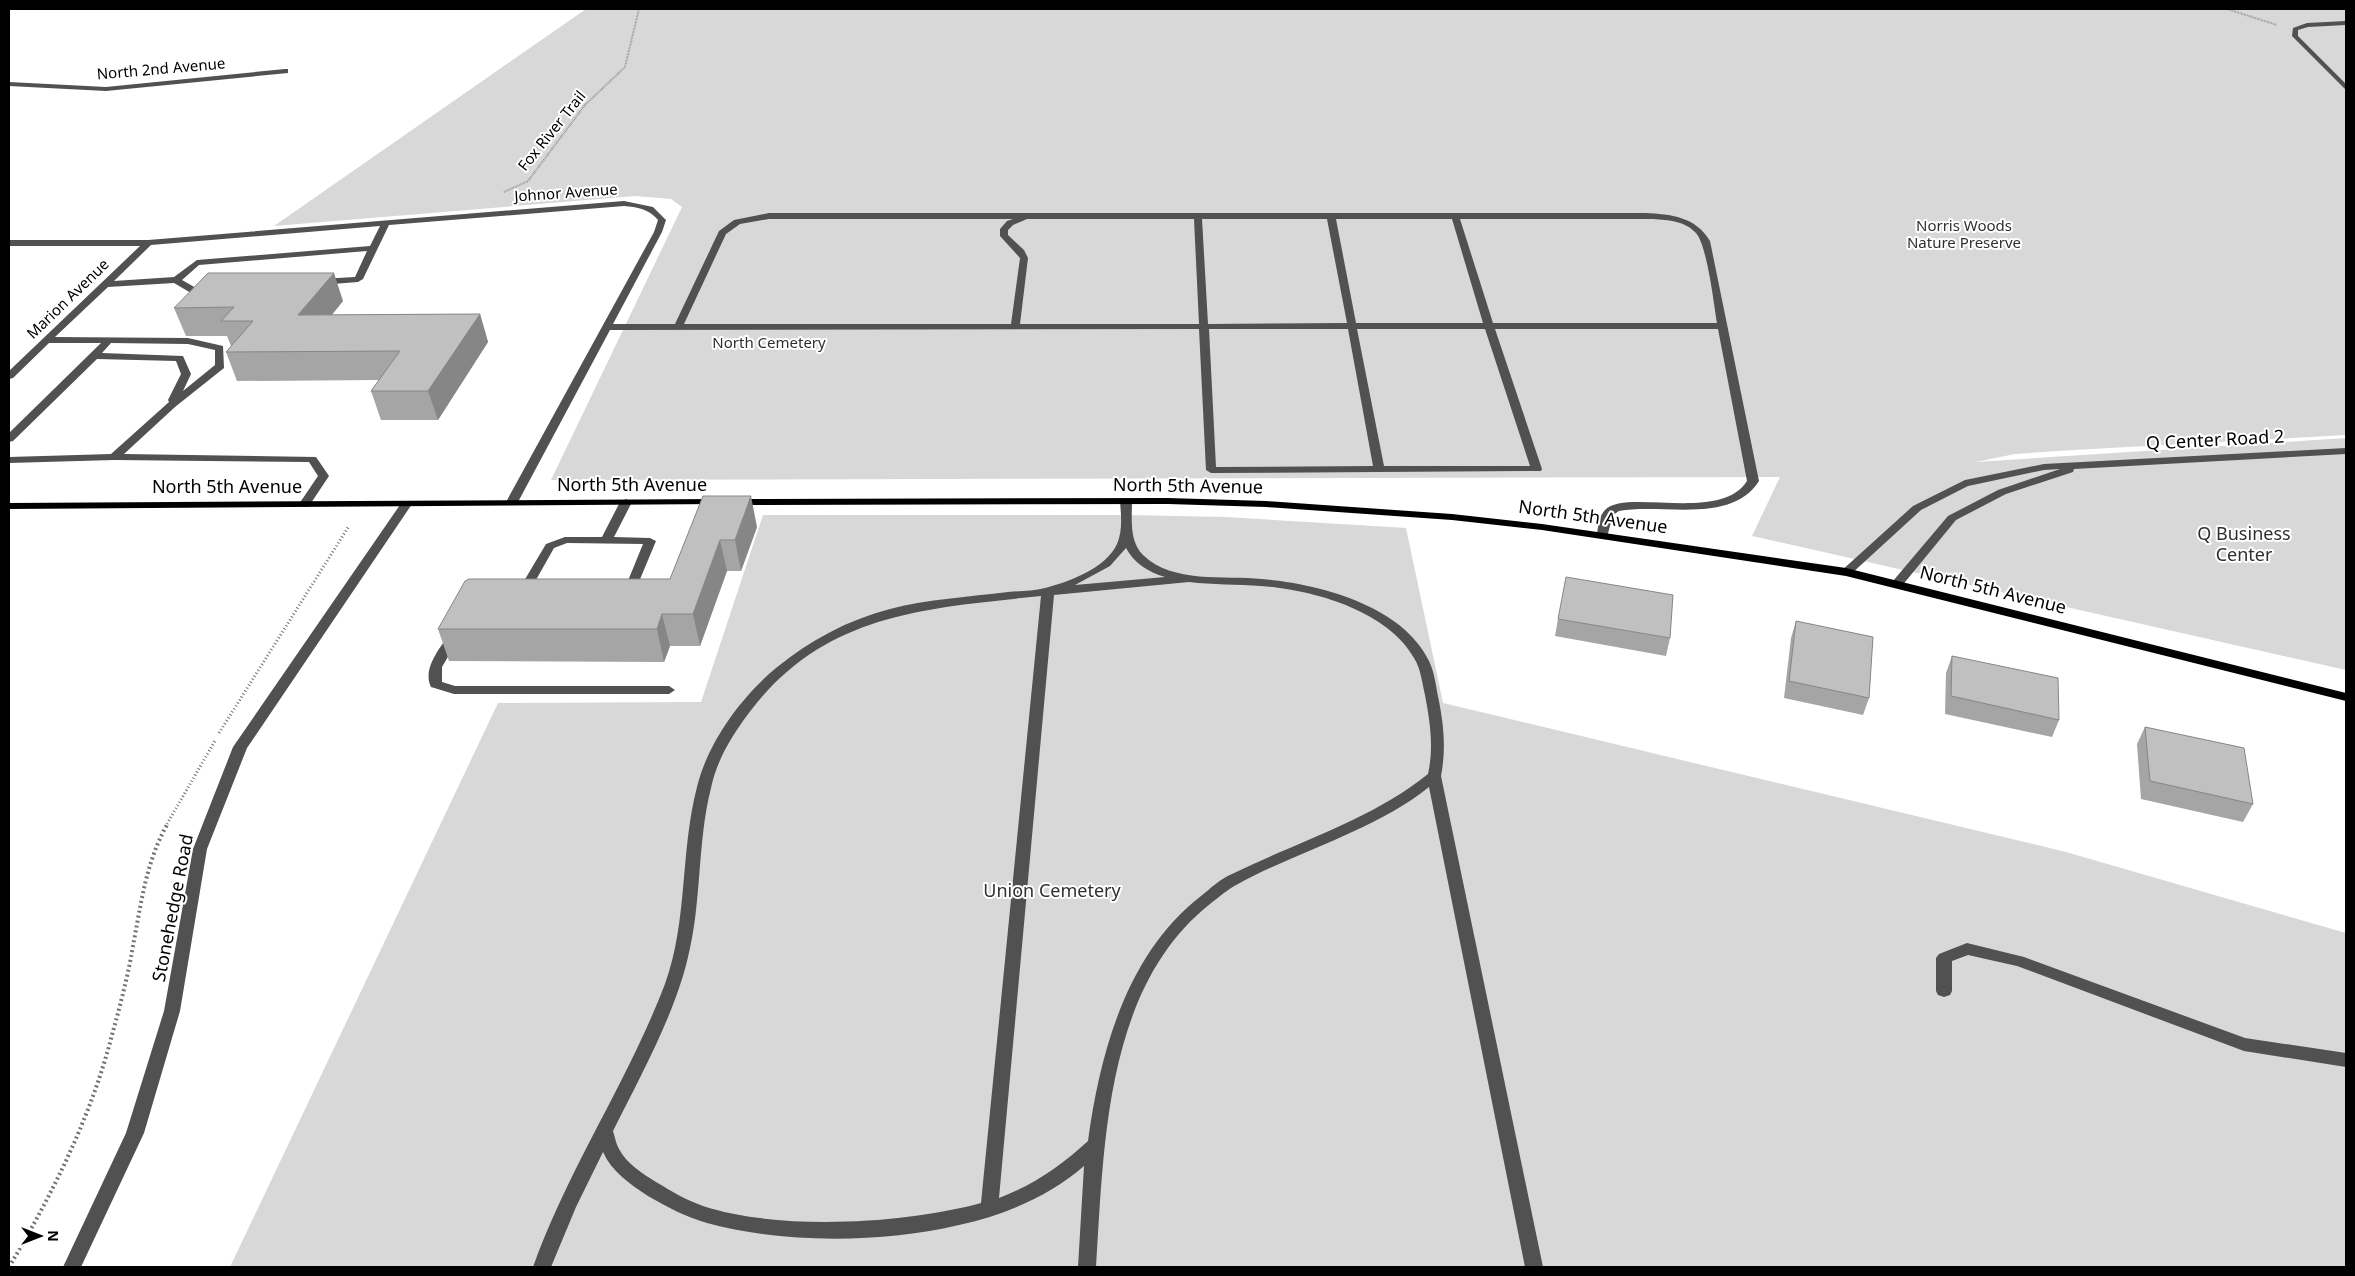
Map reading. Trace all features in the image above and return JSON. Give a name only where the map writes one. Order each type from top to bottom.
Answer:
[{"type":"main road","name":"North 5th Avenue","points":[[9,506],[512,502],[1126,501],[1266,504],[1452,517],[1602,535],[1846,572],[2346,698]]},
{"type":"street","points":[[2346,23],[2307,25],[2295,29],[2295,36],[2346,88]]},
{"type":"street","name":"North 2nd Avenue","points":[[9,84],[106,89],[285,71]]},
{"type":"street","name":"Johnor Avenue","points":[[9,243],[148,243],[597,205],[634,204],[648,207],[658,213],[662,220],[607,327],[512,502]]},
{"type":"street","points":[[678,327],[722,233],[736,222],[758,217],[785,215],[1651,216],[1682,221],[1699,230],[1706,241],[1752,478],[1750,488],[1742,495],[1716,503],[1632,506],[1612,510],[1608,514],[1602,535]]},
{"type":"street","points":[[1015,327],[1024,258],[1021,252],[1004,236],[1004,229],[1029,215]]},
{"type":"street","points":[[1198,216],[1202,327],[1211,470],[1537,468],[1489,326],[1455,216]]},
{"type":"street","points":[[1332,216],[1379,469]]},
{"type":"street","points":[[310,283],[358,279],[386,222]]},
{"type":"street","name":"Marion Avenue","points":[[9,376],[148,243]]},
{"type":"street","points":[[106,284],[176,280],[198,263],[374,248]]},
{"type":"street","points":[[176,280],[194,291],[213,289]]},
{"type":"street","points":[[607,327],[1722,326]]},
{"type":"street","points":[[47,340],[188,341],[220,348],[220,366],[171,405],[114,458]]},
{"type":"street","points":[[9,439],[109,340]]},
{"type":"street","points":[[94,356],[180,358],[186,374],[171,405]]},
{"type":"street","name":"Q Center Road 2","points":[[2085,464],[2346,451]]},
{"type":"street","points":[[9,460],[114,458],[312,459],[324,476],[305,504]]},
{"type":"street","points":[[1846,572],[1918,508],[1965,483],[2044,467],[2085,464]]},
{"type":"street","points":[[1897,584],[1952,518],[2002,492],[2085,464]]},
{"type":"street","points":[[1126,501],[1126,533],[1132,551],[1141,561],[1166,573],[1189,578]]},
{"type":"street","points":[[606,540],[626,502]]},
{"type":"street","name":"Stonehedge Road","points":[[72,1267],[135,1133],[172,1011],[200,849],[240,747],[406,504]]},
{"type":"street","points":[[1048,592],[1083,578],[1096,570],[1116,552],[1126,533]]},
{"type":"street","points":[[511,596],[526,591],[550,546],[565,540],[650,541],[626,600]]},
{"type":"street","points":[[542,1267],[559,1223],[605,1133],[655,1025],[681,957],[690,906],[699,818],[706,780],[723,740],[748,705],[774,677],[802,653],[828,637],[892,612],[1048,592],[1189,578],[1260,582],[1315,590],[1366,609],[1385,622],[1417,652],[1426,669],[1439,737],[1434,776],[1534,1267]]},
{"type":"street","points":[[989,1209],[1048,592]]},
{"type":"street","points":[[459,626],[436,667],[436,684],[454,690],[669,690]]},
{"type":"street","points":[[1087,1267],[1095,1145],[1114,1053],[1143,974],[1161,943],[1200,901],[1228,882],[1398,803],[1434,776]]},
{"type":"street","points":[[1944,991],[1944,958],[1967,949],[2019,961],[2244,1044],[2346,1060]]},
{"type":"street","points":[[605,1133],[613,1156],[632,1175],[666,1198],[706,1215],[753,1225],[809,1229],[896,1226],[947,1221],[989,1209],[1040,1189],[1071,1169],[1095,1145]]},
{"type":"path","name":"Fox River Trail","points":[[503,193],[528,181],[585,105],[625,67],[639,9]]},
{"type":"path","points":[[2227,9],[2295,29]]},
{"type":"path","points":[[9,1267],[24,1242],[79,1134],[112,1037],[133,948],[142,891],[159,840],[243,692],[349,526]]},
{"type":"green space","points":[[586,9],[2346,9],[2346,435],[2015,454],[1976,462],[2346,438],[2346,670],[1752,536],[1780,477],[551,480],[682,207],[671,199],[635,196],[274,226]]},
{"type":"green space","name":"Union Cemetery","points":[[763,515],[1126,515],[1226,517],[1406,528],[1443,703],[2066,852],[2346,933],[2346,1267],[230,1267],[498,703],[701,702]]},
{"type":"building","points":[[208,273],[334,273],[298,315],[480,314],[428,391],[371,391],[400,351],[226,352],[253,321],[221,321],[234,307],[174,308]]},
{"type":"building","points":[[703,496],[751,496],[735,540],[720,540],[693,614],[662,614],[657,629],[438,629],[465,581],[469,579],[670,579]]},
{"type":"building","points":[[1566,577],[1673,595],[1670,638],[1558,619]]},
{"type":"building","points":[[1796,621],[1873,637],[1869,698],[1789,681]]},
{"type":"building","points":[[1952,656],[2058,678],[2059,720],[1951,696]]},
{"type":"building","points":[[2145,727],[2244,748],[2253,804],[2150,781]]},
{"type":"park label","name":"Norris Woods Nature Preserve","points":[[1964,234]]},
{"type":"park label","name":"North Cemetery","points":[[769,343]]},
{"type":"park label","name":"Q Business Center","points":[[2244,544]]}]
